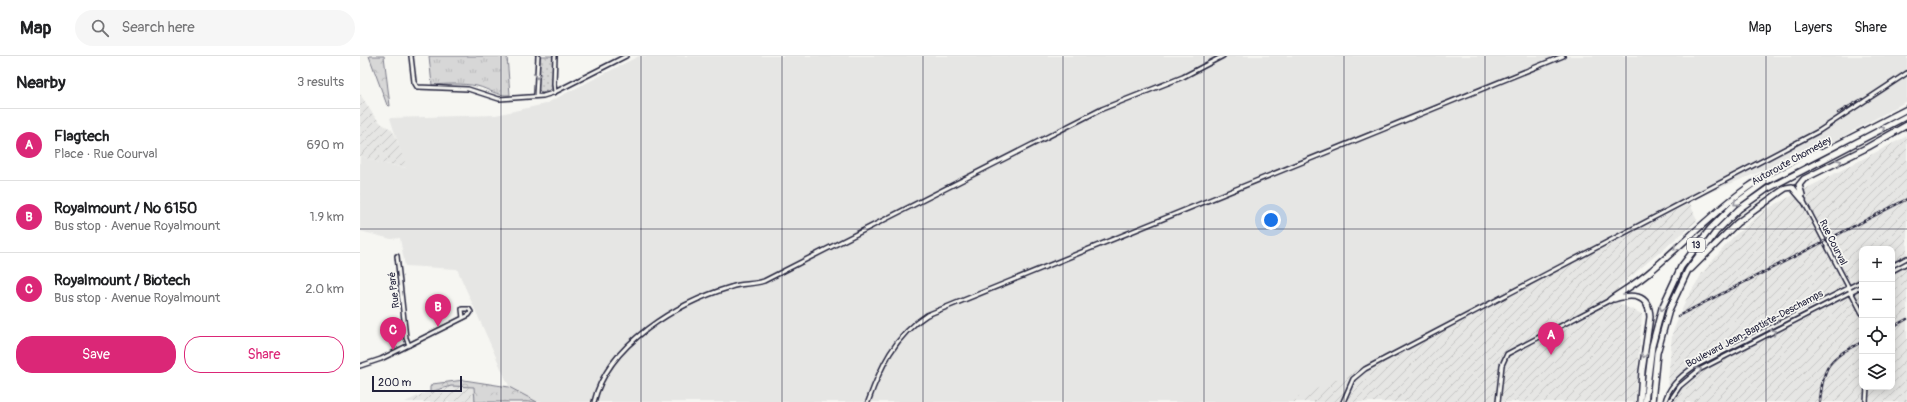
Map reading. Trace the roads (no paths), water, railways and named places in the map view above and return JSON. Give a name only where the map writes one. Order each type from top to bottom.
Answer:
[{"type":"highway","name":"Autoroute Chomedey","points":[[1645,402],[1650,357],[1659,317],[1673,282],[1694,248],[1718,220],[1749,194],[1770,179],[1907,109]]},
{"type":"highway","name":"Autoroute Chomedey","points":[[1652,402],[1656,358],[1662,332],[1672,302],[1684,276],[1712,236],[1734,214],[1751,200],[1788,177],[1907,116]]},
{"type":"highway","points":[[1803,200],[1799,185],[1804,179],[1868,147],[1907,125]]},
{"type":"highway","points":[[1610,300],[1652,271],[1720,208],[1747,186],[1797,158],[1830,148]]},
{"type":"highway","points":[[1684,276],[1730,229],[1786,188],[1791,187],[1796,189],[1803,200]]},
{"type":"highway","points":[[1610,300],[1626,295],[1634,295],[1643,300],[1649,309],[1650,317],[1642,372],[1640,402]]},
{"type":"street","points":[[411,56],[415,86],[468,89],[499,99],[536,96],[555,92],[624,56]]},
{"type":"street","points":[[536,96],[538,56]]},
{"type":"street","points":[[555,56],[555,92]]},
{"type":"street","points":[[594,402],[606,375],[618,354],[655,323],[678,308],[731,286],[764,281],[1102,109],[1183,77],[1224,56]]},
{"type":"street","points":[[868,402],[882,368],[894,345],[908,330],[927,315],[1563,56]]},
{"type":"street","points":[[1343,402],[1349,386],[1356,376],[1374,363],[1824,129],[1907,73]]},
{"type":"street","name":"Rue Courval","points":[[1803,200],[1859,307]]},
{"type":"street","name":"Rue Paré","points":[[397,256],[406,338],[409,345]]},
{"type":"street","points":[[1895,264],[1907,258]]},
{"type":"street","points":[[1896,269],[1907,263]]},
{"type":"street","name":"Boulevard Jean-Baptiste-Deschamps","points":[[1665,402],[1668,394],[1676,383],[1695,366],[1860,282]]},
{"type":"street","name":"Boulevard Jean-Baptiste-Deschamps","points":[[1670,402],[1680,386],[1699,370],[1859,288]]},
{"type":"street","points":[[1498,402],[1502,365],[1507,354],[1610,300]]},
{"type":"street","points":[[360,366],[381,360],[463,318]]},
{"type":"street","points":[[1866,402],[1867,390]]},
{"type":"railway","points":[[1838,113],[1862,99]]},
{"type":"railway","points":[[1678,316],[1907,199]]},
{"type":"railway","points":[[1895,325],[1907,319]]},
{"type":"railway","points":[[1820,402],[1823,379],[1830,364],[1842,353],[1859,344]]},
{"type":"place","name":"Royalmount / No 6150","points":[[438,327]]},
{"type":"place","name":"Royalmount / Biotech","points":[[393,350]]},
{"type":"place","name":"Flagtech","points":[[1551,355]]}]
